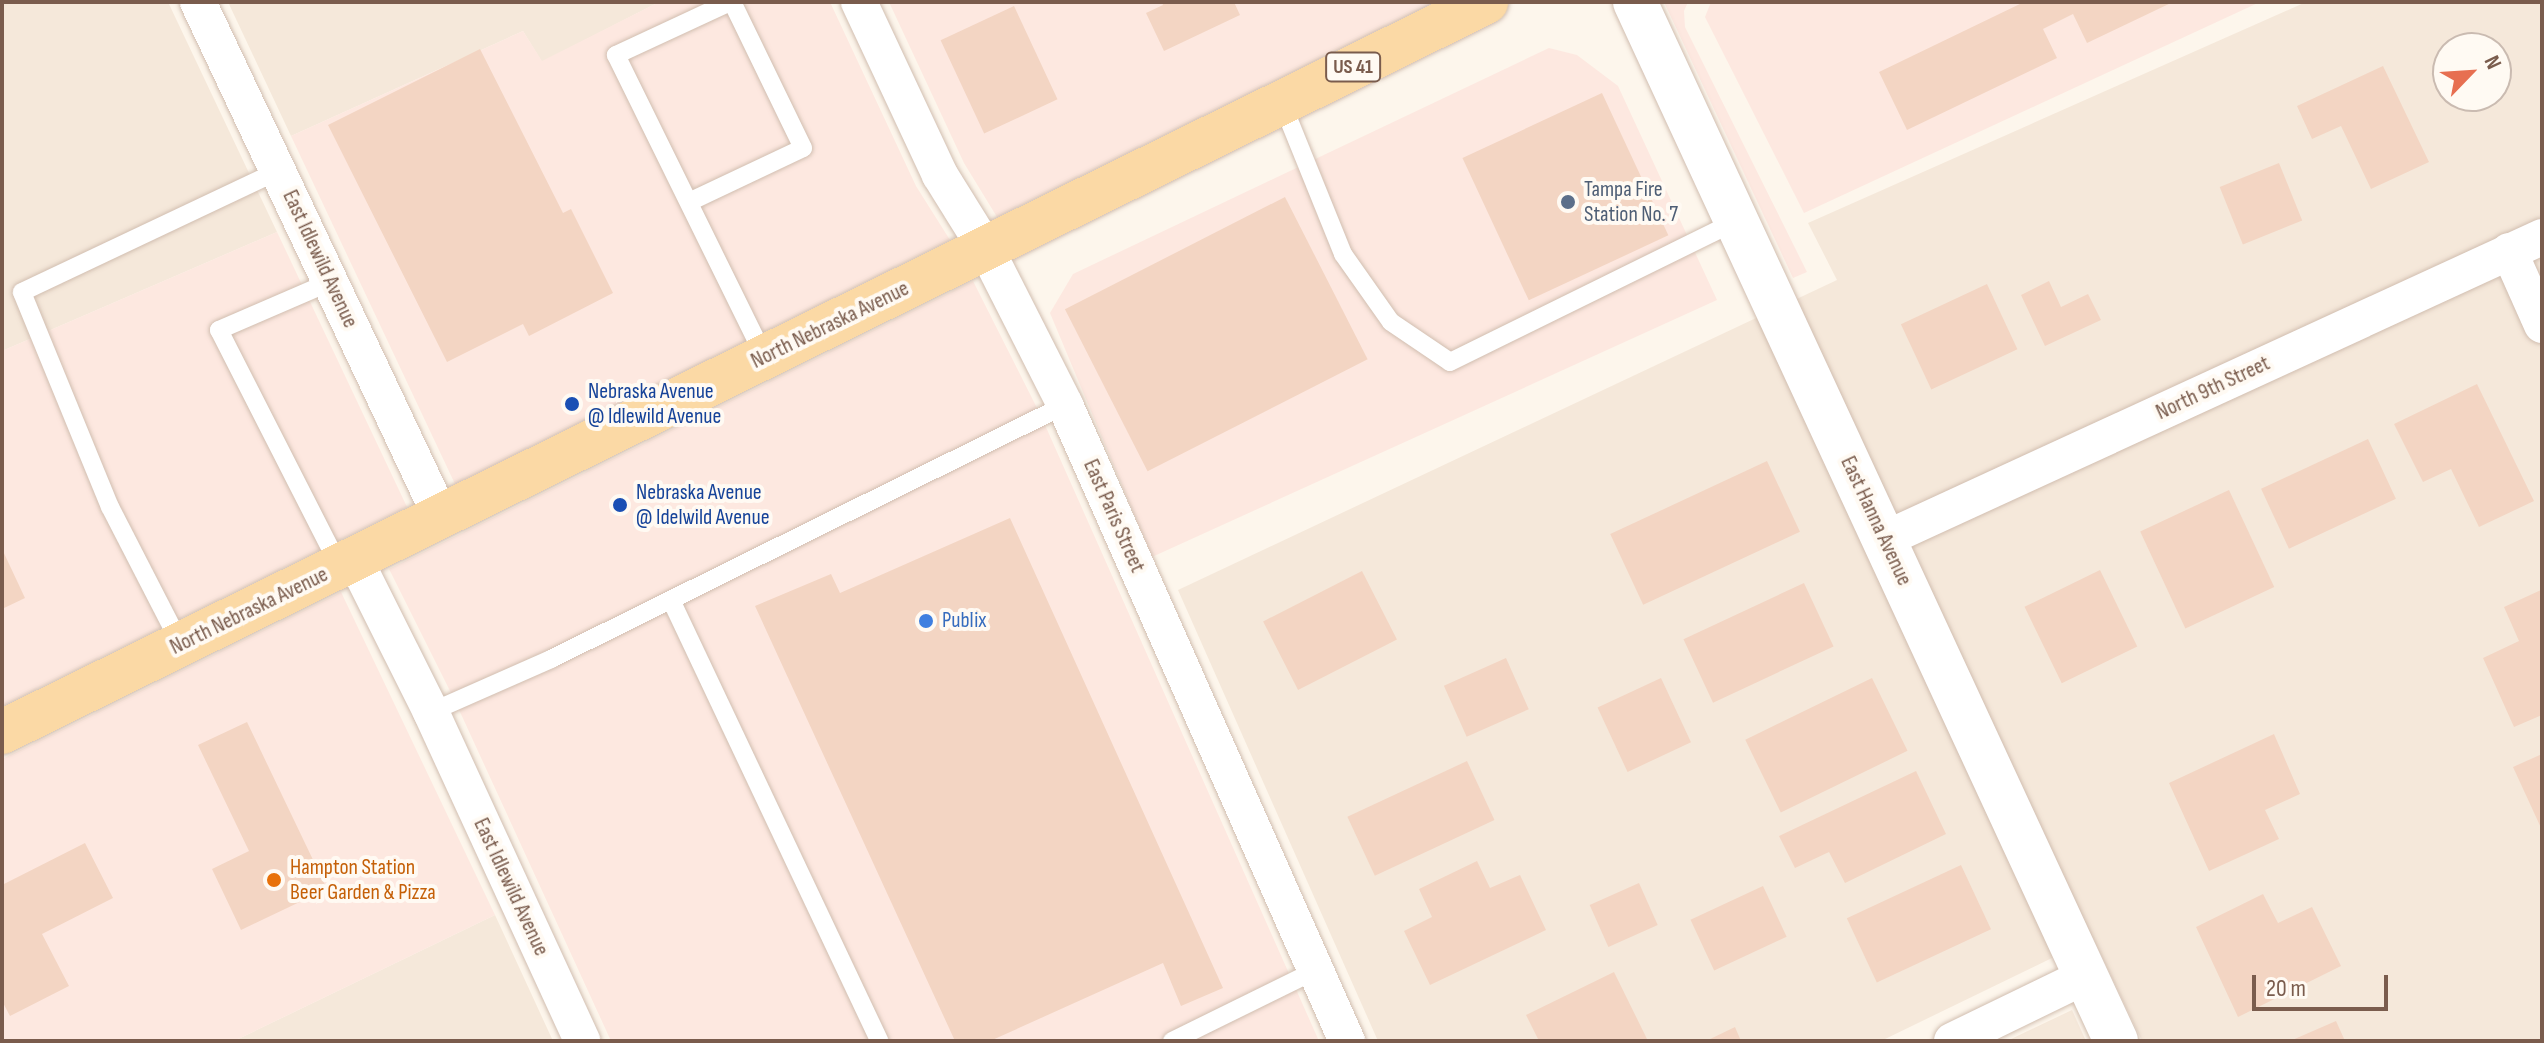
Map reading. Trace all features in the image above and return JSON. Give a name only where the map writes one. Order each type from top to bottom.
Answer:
[{"type":"main road","name":"North Nebraska Avenue","points":[[2,732],[1486,2]]},
{"type":"street","name":"East Idlewild Avenue","points":[[198,2],[441,517]]},
{"type":"street","name":"East Paris Street","points":[[859,2],[940,175],[986,249],[1065,405],[1347,1041]]},
{"type":"street","name":"East Hanna Avenue","points":[[1635,2],[2116,1041]]},
{"type":"street","name":"North 9th Street","points":[[1885,539],[2542,237]]},
{"type":"street","points":[[2509,251],[2542,325]]},
{"type":"street","name":"East Idlewild Avenue","points":[[347,564],[431,712],[582,1041]]},
{"type":"street","points":[[1952,1041],[2086,976]]},
{"type":"lane","points":[[689,202],[803,148],[731,2],[616,55],[765,358]]},
{"type":"lane","points":[[1282,103],[1343,254],[1391,322],[1450,362],[1736,221]]},
{"type":"lane","points":[[181,645],[110,507],[22,292],[278,171]]},
{"type":"lane","points":[[330,282],[219,330],[347,564]]},
{"type":"lane","points":[[431,712],[551,659],[1065,405]]},
{"type":"lane","points":[[671,600],[879,1041]]},
{"type":"lane","points":[[1172,1041],[1314,971]]},
{"type":"shaded area","points":[[2,2],[168,2],[277,232],[2,351]]},
{"type":"shaded area","points":[[228,2],[659,2],[542,62],[523,31],[291,136]]},
{"type":"shaded area","points":[[659,2],[830,2],[916,186],[950,240],[455,484],[291,136],[523,31],[542,61]]},
{"type":"shaded area","points":[[889,2],[1435,2],[997,217],[964,163]]},
{"type":"shaded area","points":[[1664,2],[1688,2],[1684,11],[1685,27],[1807,272],[1793,278]]},
{"type":"shaded area","points":[[1711,2],[2260,2],[1804,213],[1705,17]]},
{"type":"shaded area","points":[[2306,2],[2542,2],[2542,1041],[2142,1041],[2093,938],[1881,1041],[1378,1041],[1178,590],[1837,280],[1808,223]]},
{"type":"shaded area","points":[[1549,48],[1577,55],[1618,86],[1717,300],[1152,557],[1050,313],[1073,274]]},
{"type":"shaded area","points":[[277,232],[407,507],[2,706],[2,351]]},
{"type":"shaded area","points":[[973,281],[1041,416],[1319,1041],[611,1041],[455,701],[389,569]]},
{"type":"shaded area","points":[[341,592],[495,915],[234,1041],[2,1041],[2,759]]},
{"type":"shaded area","points":[[495,915],[553,1041],[234,1041]]},
{"type":"shaded area","points":[[2072,1010],[2086,1041],[2007,1041]]},
{"type":"building","points":[[1162,2],[1234,2],[1240,15],[1164,51],[1146,13],[1163,5]]},
{"type":"building","points":[[2024,2],[2173,2],[2087,43],[2073,14],[2043,29],[2057,58],[1907,130],[1879,72]]},
{"type":"building","points":[[1014,6],[1058,99],[984,134],[941,40]]},
{"type":"building","points":[[480,49],[563,213],[571,209],[613,293],[529,336],[523,324],[447,362],[328,125]]},
{"type":"building","points":[[2383,66],[2429,162],[2371,189],[2341,126],[2312,139],[2297,106]]},
{"type":"building","points":[[1602,93],[1668,235],[1529,300],[1462,158]]},
{"type":"building","points":[[2279,163],[2302,220],[2243,244],[2220,187]]},
{"type":"building","points":[[1285,197],[1368,359],[1148,471],[1065,309]]},
{"type":"building","points":[[2049,281],[2061,307],[2088,294],[2101,320],[2045,346],[2021,295]]},
{"type":"building","points":[[1987,284],[2017,349],[1931,389],[1901,324]]},
{"type":"building","points":[[2477,384],[2534,501],[2479,527],[2451,469],[2423,482],[2394,424]]},
{"type":"building","points":[[2368,439],[2396,499],[2289,549],[2261,489]]},
{"type":"building","points":[[1767,461],[1800,532],[1643,605],[1610,534]]},
{"type":"building","points":[[2229,490],[2274,587],[2185,628],[2140,531]]},
{"type":"building","points":[[1010,518],[1223,988],[1181,1006],[1163,963],[990,1041],[955,1041],[755,606],[831,574],[840,593]]},
{"type":"building","points":[[2,549],[25,598],[2,609]]},
{"type":"building","points":[[2100,570],[2137,646],[2062,683],[2025,607]]},
{"type":"building","points":[[1362,571],[1397,640],[1298,690],[1263,621]]},
{"type":"building","points":[[1804,583],[1834,646],[1713,703],[1683,639]]},
{"type":"building","points":[[2541,590],[2542,715],[2514,727],[2483,658],[2519,641],[2504,607]]},
{"type":"building","points":[[1506,658],[1529,709],[1467,737],[1444,686]]},
{"type":"building","points":[[1661,678],[1691,742],[1628,772],[1598,708]]},
{"type":"building","points":[[1872,678],[1908,751],[1781,813],[1745,740]]},
{"type":"building","points":[[247,722],[327,889],[241,930],[212,869],[249,851],[198,745]]},
{"type":"building","points":[[2274,734],[2300,794],[2265,810],[2279,839],[2209,871],[2169,783]]},
{"type":"building","points":[[2542,754],[2542,830],[2513,767]]},
{"type":"building","points":[[1467,761],[1494,820],[1375,876],[1347,817]]},
{"type":"building","points":[[1916,771],[1946,834],[1845,883],[1829,852],[1795,868],[1779,836]]},
{"type":"building","points":[[85,843],[113,898],[42,934],[69,986],[10,1016],[2,1001],[2,885]]},
{"type":"building","points":[[1477,861],[1490,888],[1520,875],[1546,930],[1430,985],[1404,931],[1432,917],[1419,889]]},
{"type":"building","points":[[1961,865],[1991,929],[1877,983],[1847,918]]},
{"type":"building","points":[[1639,883],[1658,925],[1608,947],[1590,905]]},
{"type":"building","points":[[1763,886],[1787,937],[1714,971],[1690,920]]},
{"type":"building","points":[[2263,894],[2278,923],[2312,907],[2341,966],[2238,1017],[2196,927]]},
{"type":"building","points":[[1614,972],[1648,1041],[1539,1041],[1526,1015]]},
{"type":"building","points":[[2336,1021],[2345,1041],[2290,1041]]},
{"type":"building","points":[[1735,1027],[1741,1041],[1706,1041]]},
{"type":"place","name":"Tampa Fire Station No. 7","points":[[1568,202]]},
{"type":"place","name":"Nebraska Avenue @ Idlewild Avenue","points":[[572,404]]},
{"type":"place","name":"Nebraska Avenue @ Idelwild Avenue","points":[[620,505]]},
{"type":"place","name":"Publix","points":[[926,621]]},
{"type":"place","name":"Hampton Station Beer Garden & Pizza","points":[[274,880]]}]
